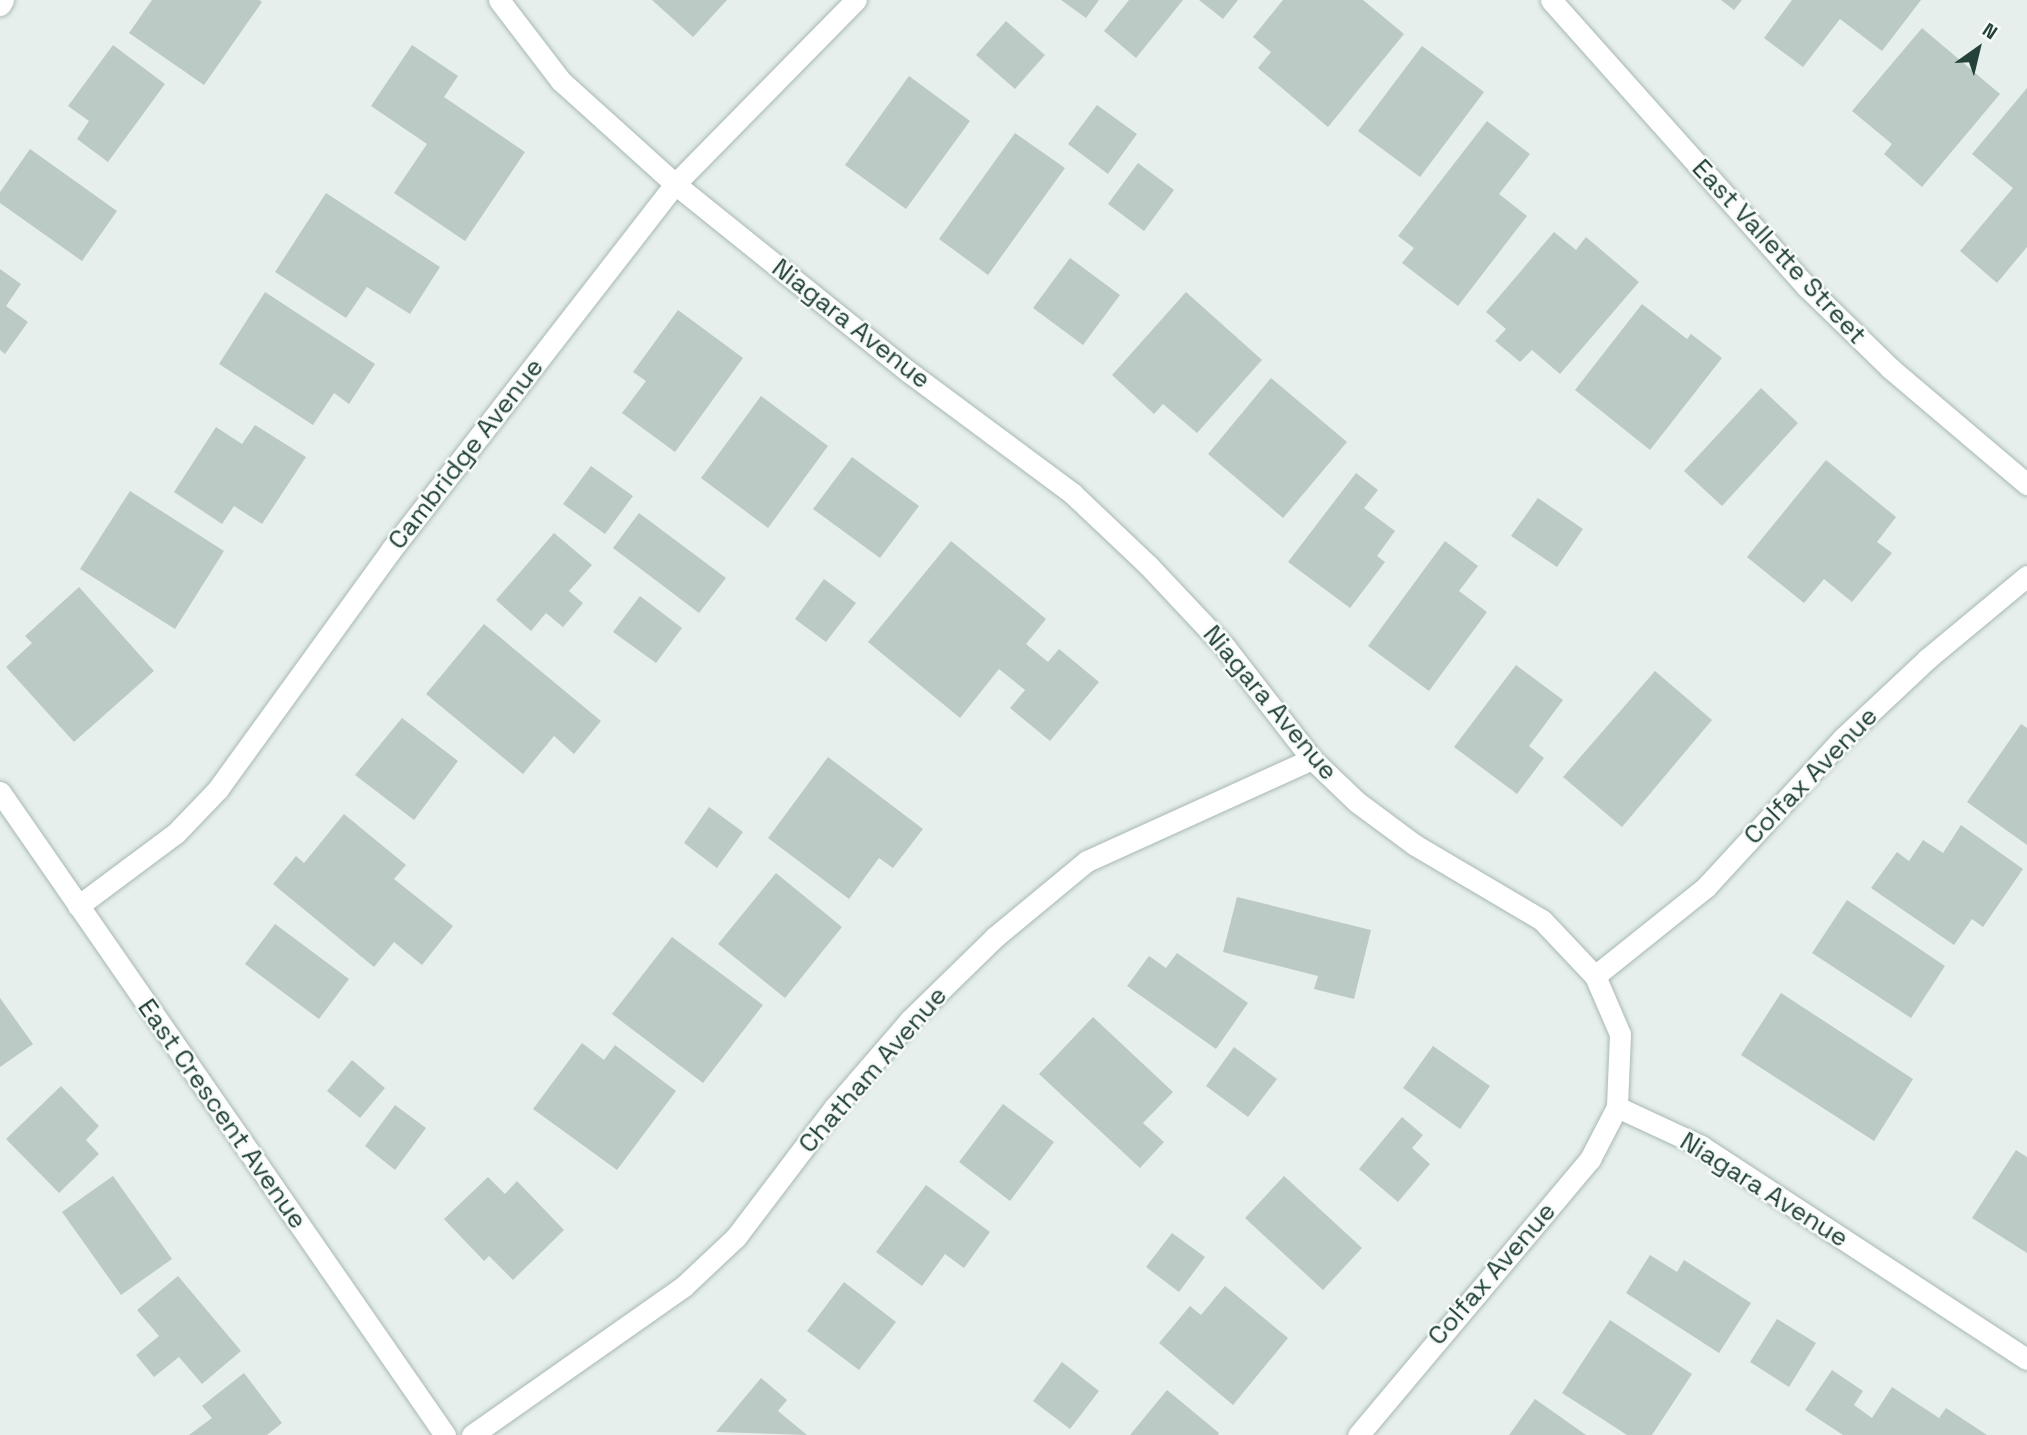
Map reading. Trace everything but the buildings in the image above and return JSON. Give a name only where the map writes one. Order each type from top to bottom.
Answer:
[{"type":"street","points":[[0,5],[3,0]]},
{"type":"street","name":"Niagara Avenue","points":[[499,0],[561,81],[675,184],[909,372],[1072,493],[1148,565],[1225,647],[1312,759],[1357,802],[1415,845],[1542,920],[1595,976],[1620,1034],[1617,1107],[1700,1146],[2027,1359]]},
{"type":"street","name":"Cambridge Avenue","points":[[78,906],[176,833],[218,789],[391,550],[675,184],[856,0]]},
{"type":"street","name":"East Vallette Street","points":[[1551,0],[1807,287],[1890,368],[2027,484]]},
{"type":"street","name":"Colfax Avenue","points":[[1595,976],[1706,887],[1843,738],[1927,659],[2027,576]]},
{"type":"street","name":"Chatham Avenue","points":[[472,1435],[684,1286],[736,1237],[834,1108],[910,1020],[995,937],[1087,861],[1312,759]]},
{"type":"street","name":"East Crescent Avenue","points":[[0,792],[445,1435]]},
{"type":"street","name":"Colfax Avenue","points":[[1358,1435],[1590,1159],[1617,1107]]}]
